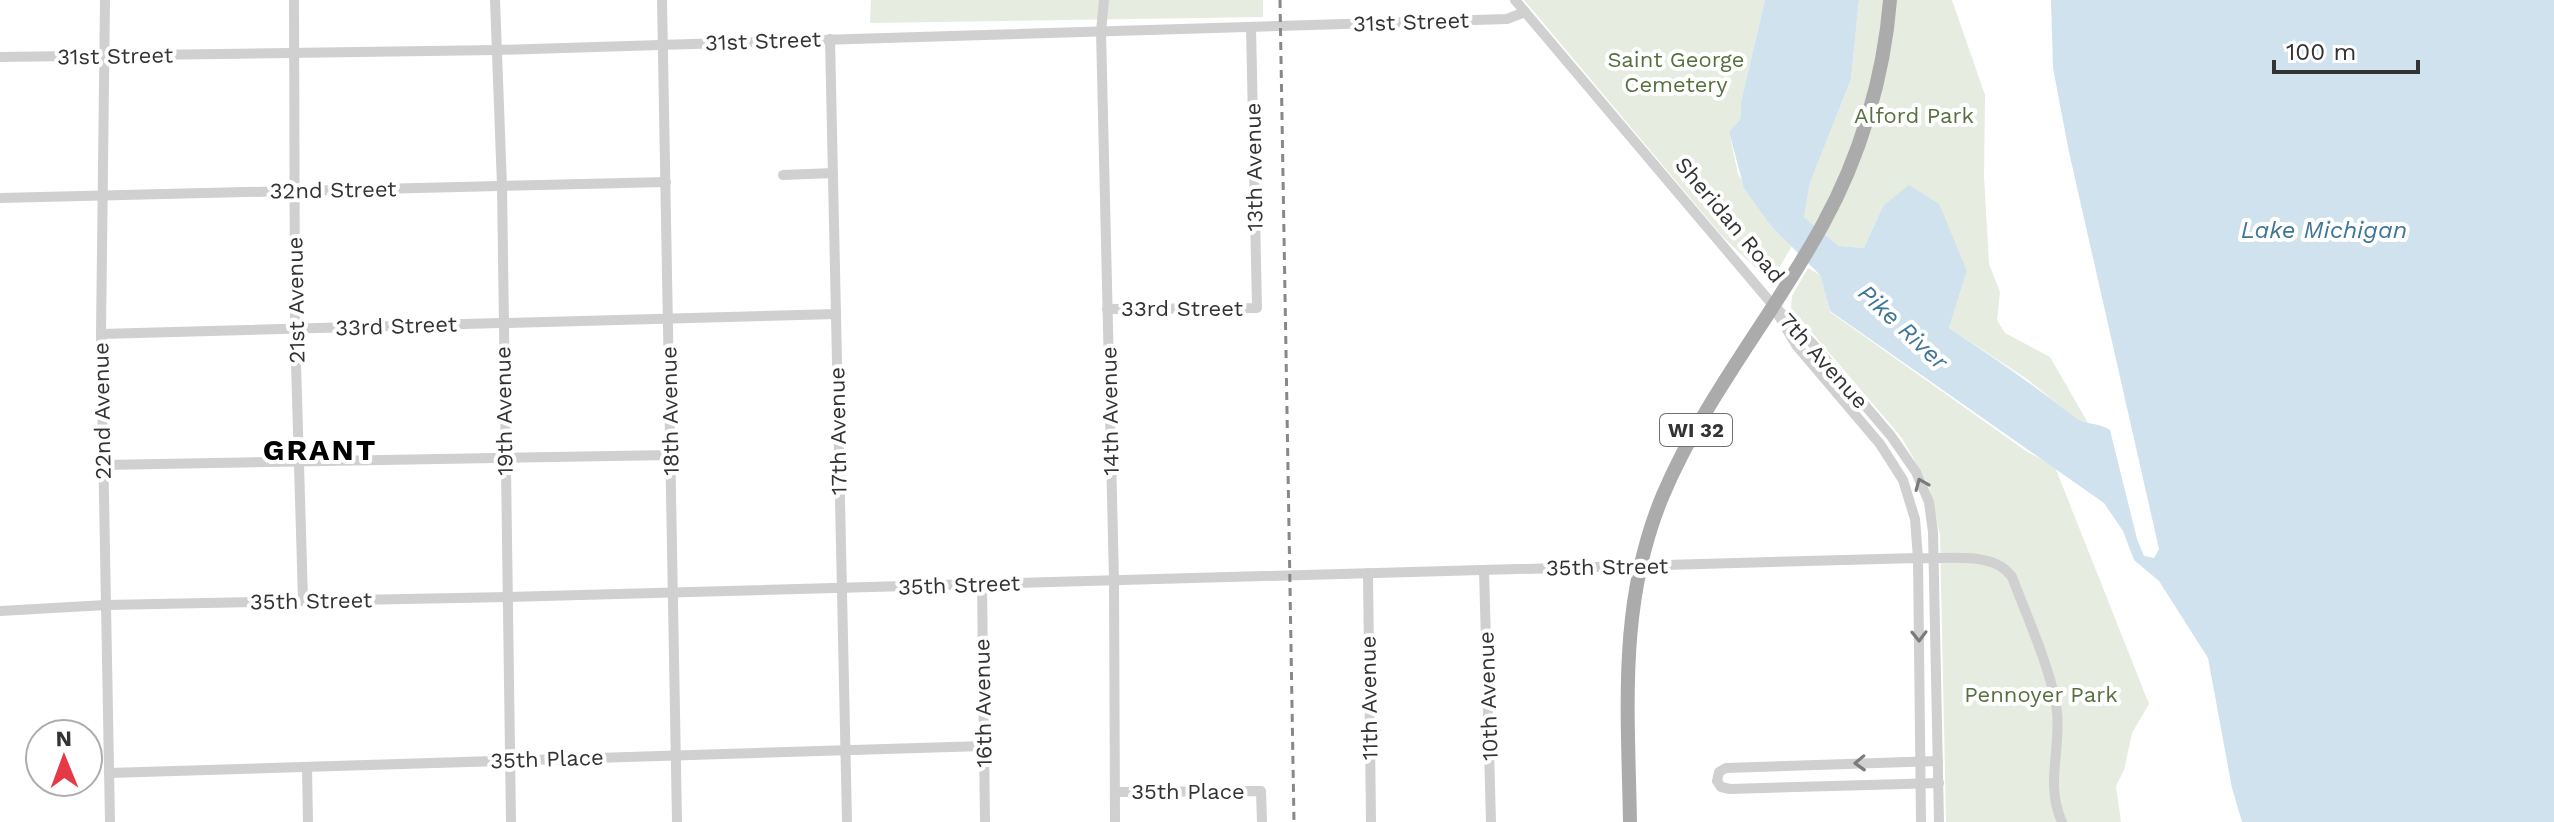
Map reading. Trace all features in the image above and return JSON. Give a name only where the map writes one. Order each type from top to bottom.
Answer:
[{"type":"main road","name":"WI 32","points":[[1772,304],[1824,223],[1867,118],[1883,52],[1890,0]]},
{"type":"main road","name":"Sheridan Road","points":[[1630,822],[1627,662],[1630,618],[1639,566],[1663,494],[1692,438],[1772,304]]},
{"type":"street","name":"22nd Avenue","points":[[105,0],[101,334],[110,822]]},
{"type":"street","name":"21st Avenue","points":[[294,0],[295,329],[303,600]]},
{"type":"street","name":"19th Avenue","points":[[495,0],[502,186],[511,822]]},
{"type":"street","name":"18th Avenue","points":[[662,0],[677,822]]},
{"type":"street","name":"14th Avenue","points":[[1104,0],[1101,31],[1114,581],[1115,822]]},
{"type":"street","name":"Sheridan Road","points":[[1515,0],[1772,304]]},
{"type":"street","name":"31st Street","points":[[0,57],[497,50],[1507,19],[1525,12]]},
{"type":"street","name":"13th Avenue","points":[[1251,27],[1257,308]]},
{"type":"street","name":"17th Avenue","points":[[830,39],[847,822]]},
{"type":"street","points":[[783,175],[833,173]]},
{"type":"street","name":"32nd Street","points":[[0,198],[666,182]]},
{"type":"street","name":"7th Avenue","points":[[1772,304],[1796,345],[1880,444],[1903,480],[1915,519],[1921,822]]},
{"type":"street","name":"7th Avenue","points":[[1772,304],[1812,343],[1891,436],[1916,472],[1929,502],[1935,559],[1939,822]]},
{"type":"street","name":"33rd Street","points":[[1107,309],[1257,308]]},
{"type":"street","name":"33rd Street","points":[[101,334],[836,314]]},
{"type":"street","points":[[102,465],[671,455]]},
{"type":"street","name":"35th Street","points":[[0,611],[106,605],[673,593],[1918,558],[1991,561],[2003,566],[2012,577],[2057,709],[2053,785],[2062,822]]},
{"type":"street","name":"10th Avenue","points":[[1484,570],[1491,822]]},
{"type":"street","name":"11th Avenue","points":[[1368,573],[1371,822]]},
{"type":"street","name":"16th Avenue","points":[[982,584],[985,822]]},
{"type":"street","name":"35th Place","points":[[109,773],[984,746]]},
{"type":"street","points":[[1938,761],[1726,768],[1719,772],[1717,781],[1721,787],[1730,789],[1939,783]]},
{"type":"street","points":[[307,767],[308,822]]},
{"type":"street","name":"35th Place","points":[[1115,792],[1261,791],[1262,822]]},
{"type":"green space","points":[[871,0],[1263,0],[1263,17],[870,23]]},
{"type":"green space","name":"Saint George Cemetery","points":[[1524,0],[1765,0],[1741,102],[1740,120],[1729,132],[1738,174],[1771,226],[1792,246],[1776,273],[1763,275],[1722,236]]},
{"type":"green space","name":"Alford Park","points":[[1859,0],[1952,0],[1985,95],[1984,176],[1989,264],[2000,292],[1997,320],[2005,333],[2050,357],[2088,423],[2078,420],[2027,379],[1949,328],[1967,271],[1883,206],[1864,248],[1839,246],[1804,217],[1810,183],[1851,79]]},
{"type":"green space","name":"Pennoyer Park","points":[[1808,268],[1820,275],[1830,312],[2026,451],[2055,467],[2149,704],[2132,733],[2124,770],[2116,786],[2121,822],[1946,822],[1940,535],[1929,486],[1902,438],[1791,308],[1792,296]]},
{"type":"water","name":"Lake Michigan","points":[[1765,0],[1859,0],[1851,79],[1810,183],[1804,217],[1839,246],[1864,248],[1883,206],[1909,185],[1939,204],[1967,271],[1949,328],[2076,418],[2110,430],[2137,539],[2144,556],[2154,558],[2159,549],[2069,152],[2053,68],[2051,0],[2554,0],[2554,822],[2242,822],[2232,788],[2208,658],[2159,581],[2134,560],[2123,531],[2104,503],[1830,311],[1820,275],[1771,226],[1744,188],[1729,132],[1740,120],[1741,102]]},
{"type":"railway","points":[[1280,0],[1294,822]]},
{"type":"district","name":"GRANT","points":[[320,449]]},
{"type":"water label","name":"Pike River","points":[[1903,327]]}]
